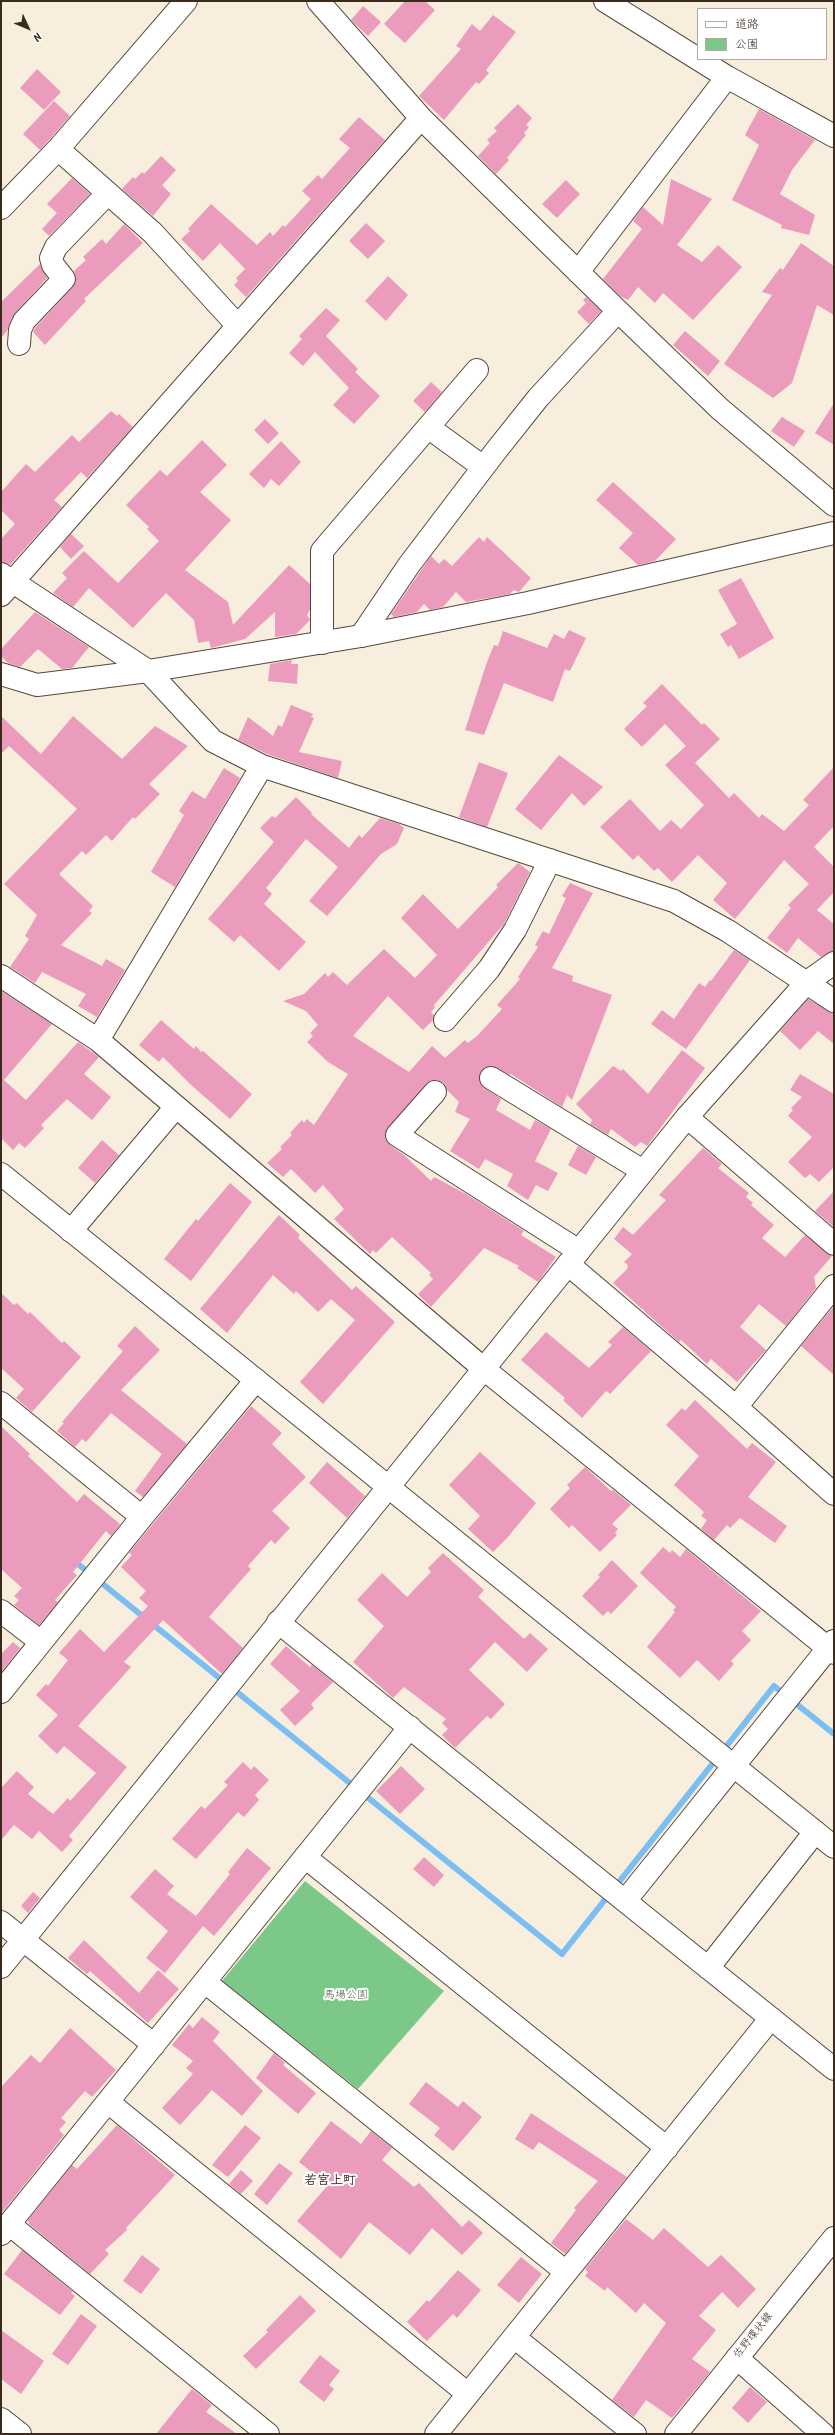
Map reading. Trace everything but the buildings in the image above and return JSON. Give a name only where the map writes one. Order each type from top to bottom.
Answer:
[{"type":"street","points":[[1,208],[58,149],[186,1]]},
{"type":"street","points":[[318,1],[421,118],[578,272],[720,409],[834,505]]},
{"type":"street","points":[[605,1],[697,58]]},
{"type":"street","points":[[700,60],[727,77],[834,136]]},
{"type":"street","points":[[578,272],[727,77]]},
{"type":"street","points":[[421,118],[238,326],[5,583],[148,671],[213,741],[262,766],[674,901],[728,931],[834,1001]]},
{"type":"street","points":[[58,149],[107,194],[153,233],[238,326]]},
{"type":"street","points":[[19,344],[20,330],[24,321],[64,279],[53,265],[51,258],[56,247],[107,194]]},
{"type":"street","points":[[361,636],[409,565],[483,467],[538,398],[618,311]]},
{"type":"street","points":[[322,643],[322,551],[477,370]]},
{"type":"street","points":[[428,427],[483,467]]},
{"type":"street","points":[[1,674],[37,685],[148,671],[322,643],[528,603],[834,532]]},
{"type":"street","points":[[98,1040],[262,766]]},
{"type":"street","points":[[445,1020],[489,970],[515,930],[550,860]]},
{"type":"street","points":[[1,1967],[278,1622],[388,1489],[686,1117],[807,982],[834,963]]},
{"type":"street","points":[[1,976],[98,1040],[175,1108],[484,1369],[832,1648],[734,1765],[625,1901]]},
{"type":"street","points":[[491,1078],[643,1171]]},
{"type":"street","points":[[435,1092],[397,1135],[573,1257],[736,1407],[834,1494]]},
{"type":"street","points":[[72,1231],[175,1108]]},
{"type":"street","points":[[686,1117],[834,1244]]},
{"type":"street","points":[[1,1174],[256,1380],[388,1489],[734,1765],[834,1847]]},
{"type":"street","points":[[736,1407],[834,1286]]},
{"type":"street","points":[[1,1692],[142,1517],[256,1380]]},
{"type":"street","points":[[1,1403],[142,1517]]},
{"type":"street","points":[[1,1611],[41,1642]]},
{"type":"street","points":[[278,1622],[834,2069]]},
{"type":"street","points":[[268,2434],[5,2229],[410,1727]]},
{"type":"street","points":[[708,1968],[815,1832]]},
{"type":"street","points":[[305,1857],[667,2148]]},
{"type":"street","points":[[1,1922],[154,2045]]},
{"type":"street","points":[[205,1982],[566,2272]]},
{"type":"street","points":[[436,2434],[771,2018]]},
{"type":"street","points":[[108,2102],[468,2394]]},
{"type":"street","name":"佐野環状線","points":[[676,2434],[834,2238]]},
{"type":"street","points":[[514,2337],[635,2434]]},
{"type":"street","points":[[736,2358],[822,2434]]},
{"type":"street","points":[[1,2419],[20,2434]]},
{"type":"green space","name":"馬場公園","points":[[305,1881],[444,1991],[358,2089],[222,1981]]},
{"type":"waterway","points":[[73,1560],[562,1954],[774,1686],[834,1734]]},
{"type":"district","name":"若宮上町","points":[[330,2182]]}]
